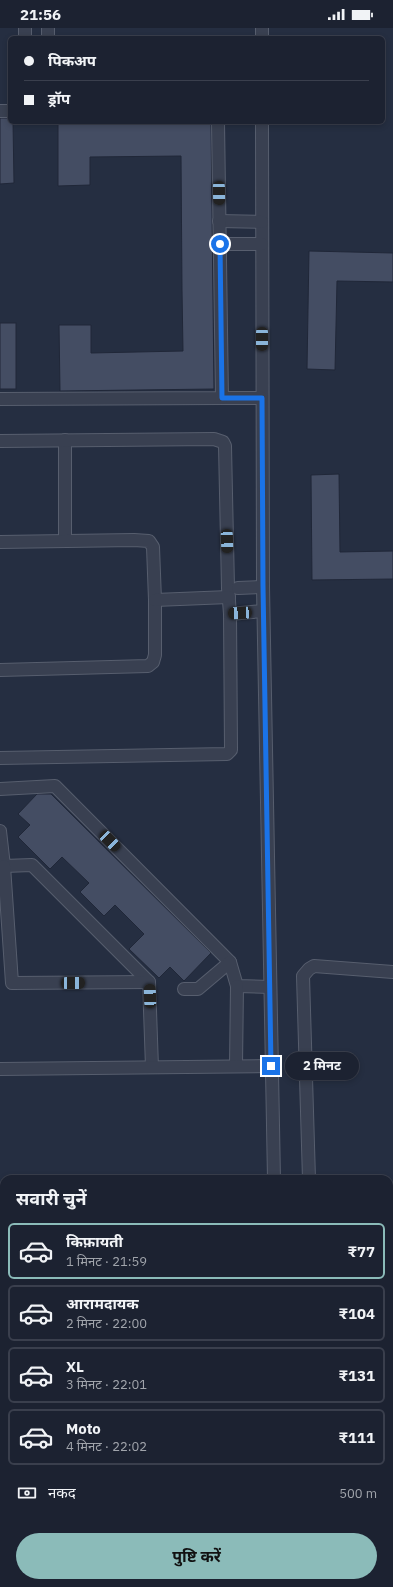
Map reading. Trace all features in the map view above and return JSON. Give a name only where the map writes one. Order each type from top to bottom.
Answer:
[{"type":"street","points":[[218,124],[222,398]]},
{"type":"street","points":[[262,124],[263,611],[274,1175]]},
{"type":"street","points":[[219,221],[262,222]]},
{"type":"street","points":[[220,244],[262,244]]},
{"type":"street","points":[[0,398],[262,398]]},
{"type":"street","points":[[0,441],[214,439],[223,442],[225,446],[230,614],[232,750],[229,754],[0,758]]},
{"type":"street","points":[[65,440],[65,541]]},
{"type":"street","points":[[0,542],[149,541],[153,547],[155,600],[155,655],[153,662],[148,666],[0,670]]},
{"type":"street","points":[[238,588],[263,586]]},
{"type":"street","points":[[155,600],[229,597]]},
{"type":"street","points":[[230,614],[263,611]]},
{"type":"street","points":[[0,789],[54,786],[230,962],[237,986],[236,1066]]},
{"type":"street","points":[[0,830],[12,983],[149,982]]},
{"type":"street","points":[[4,866],[32,865],[149,982],[152,1067]]},
{"type":"street","points":[[184,989],[198,989],[230,962]]},
{"type":"street","points":[[308,1175],[303,976],[309,968],[314,966],[393,972]]},
{"type":"street","points":[[237,986],[270,987]]},
{"type":"street","points":[[0,1069],[271,1066]]},
{"type":"building","points":[[0,118],[8,118],[8,124],[13,124],[14,183],[0,184]]},
{"type":"building","points":[[58,124],[211,124],[214,389],[60,391],[59,325],[91,325],[91,353],[183,351],[181,156],[90,157],[90,185],[58,186]]},
{"type":"building","points":[[309,251],[393,253],[393,282],[337,281],[335,370],[307,369]]},
{"type":"building","points":[[0,323],[16,323],[16,389],[0,389]]},
{"type":"building","points":[[339,474],[340,552],[393,551],[393,579],[312,580],[311,475]]},
{"type":"building","points":[[37,794],[51,794],[211,953],[184,981],[170,967],[159,978],[129,949],[144,934],[115,905],[104,916],[80,892],[89,883],[62,857],[50,869],[18,837],[30,825],[18,814]]},
{"type":"route","points":[[220,244],[222,398],[262,398],[263,586],[271,1066]]}]
